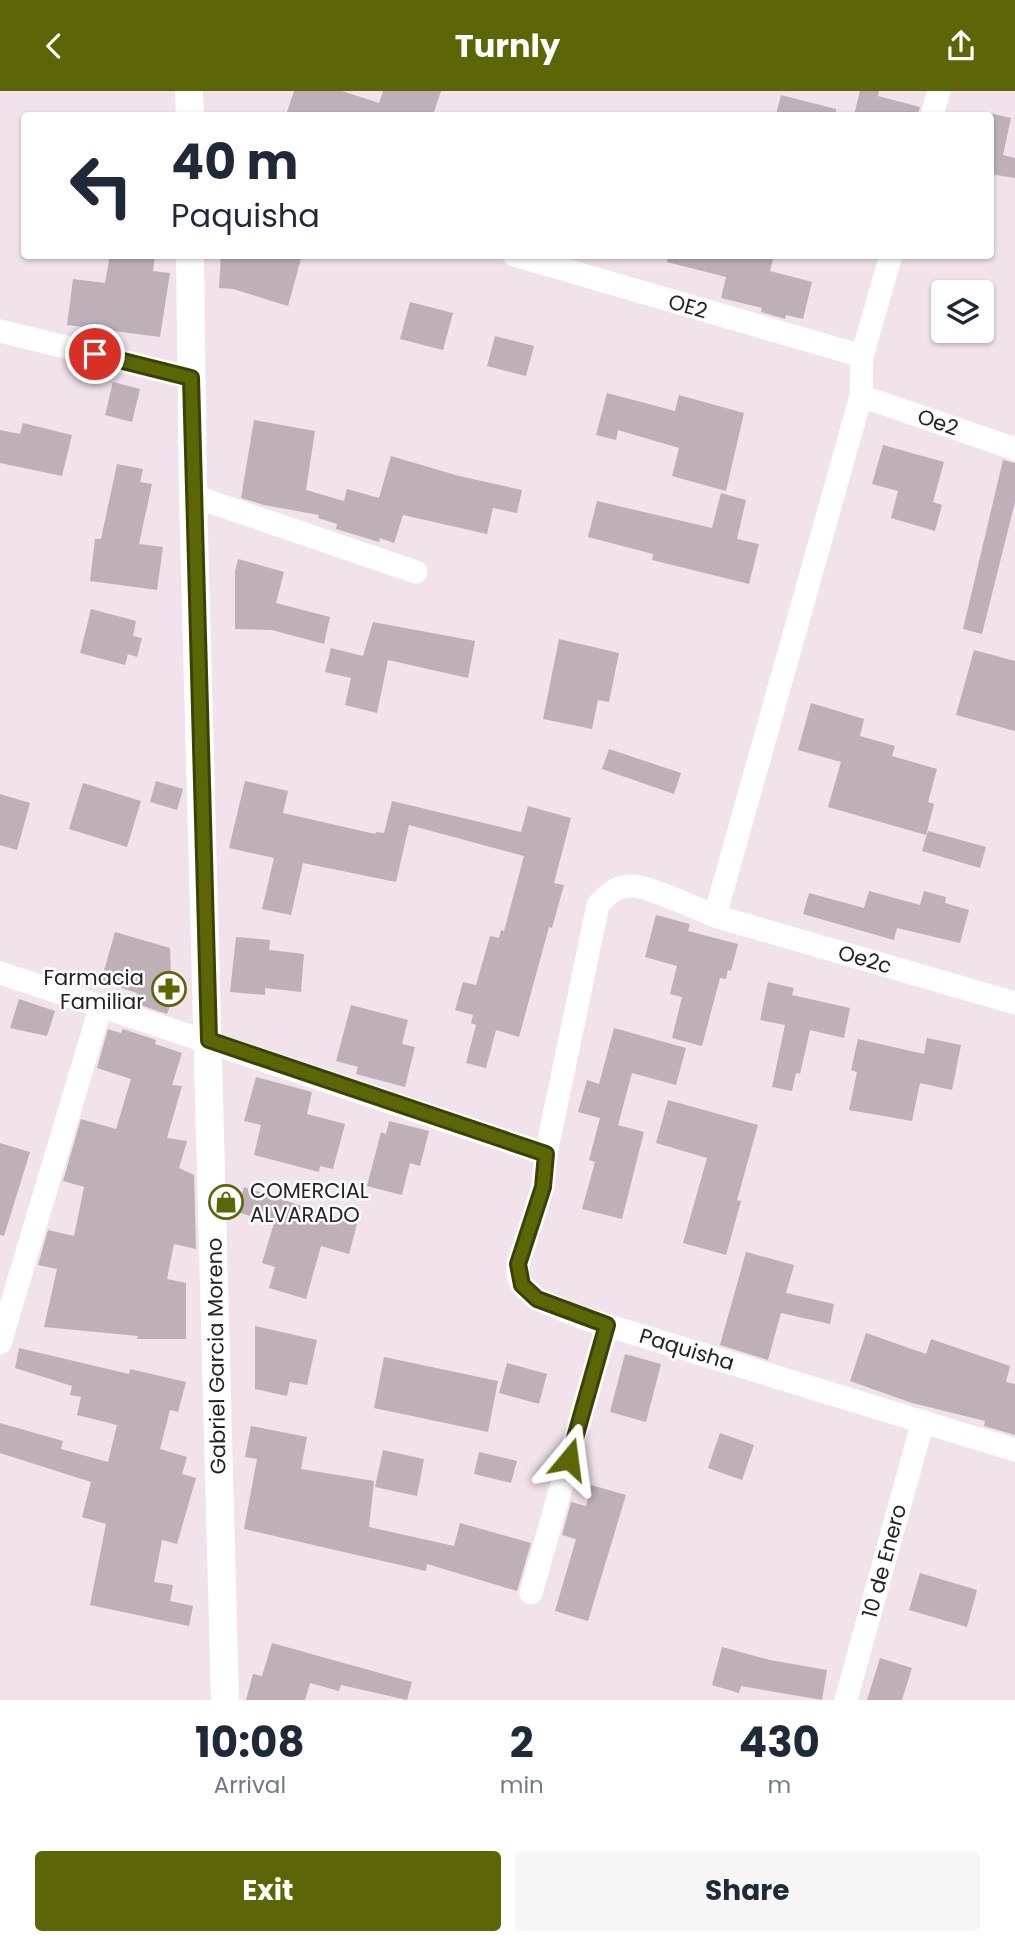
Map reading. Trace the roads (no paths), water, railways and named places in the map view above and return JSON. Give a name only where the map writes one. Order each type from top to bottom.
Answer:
[{"type":"street","points":[[189,91],[190,112]]},
{"type":"street","points":[[933,112],[939,91]]},
{"type":"street","name":"Gabriel Garcia Moreno","points":[[190,259],[192,496],[225,1700]]},
{"type":"street","name":"OE2","points":[[528,259],[862,356]]},
{"type":"street","points":[[715,916],[861,396],[862,356],[890,259]]},
{"type":"street","points":[[0,331],[191,378]]},
{"type":"street","name":"Oe2","points":[[861,396],[1015,449]]},
{"type":"street","points":[[192,496],[416,572]]},
{"type":"street","name":"Oe2c","points":[[546,1154],[598,905],[606,895],[631,886],[643,888],[715,916],[1015,1003]]},
{"type":"street","points":[[0,973],[209,1040],[546,1154]]},
{"type":"street","points":[[0,1343],[101,1005]]},
{"type":"street","name":"Paquisha","points":[[546,1154],[543,1187],[518,1264],[522,1285],[537,1299],[607,1325],[1015,1450]]},
{"type":"street","points":[[531,1593],[607,1325]]},
{"type":"street","name":"10 de Enero","points":[[846,1700],[923,1421]]},
{"type":"place","name":"Farmacia Familiar","points":[[169,989]]},
{"type":"place","name":"COMERCIAL ALVARADO","points":[[226,1202]]}]
